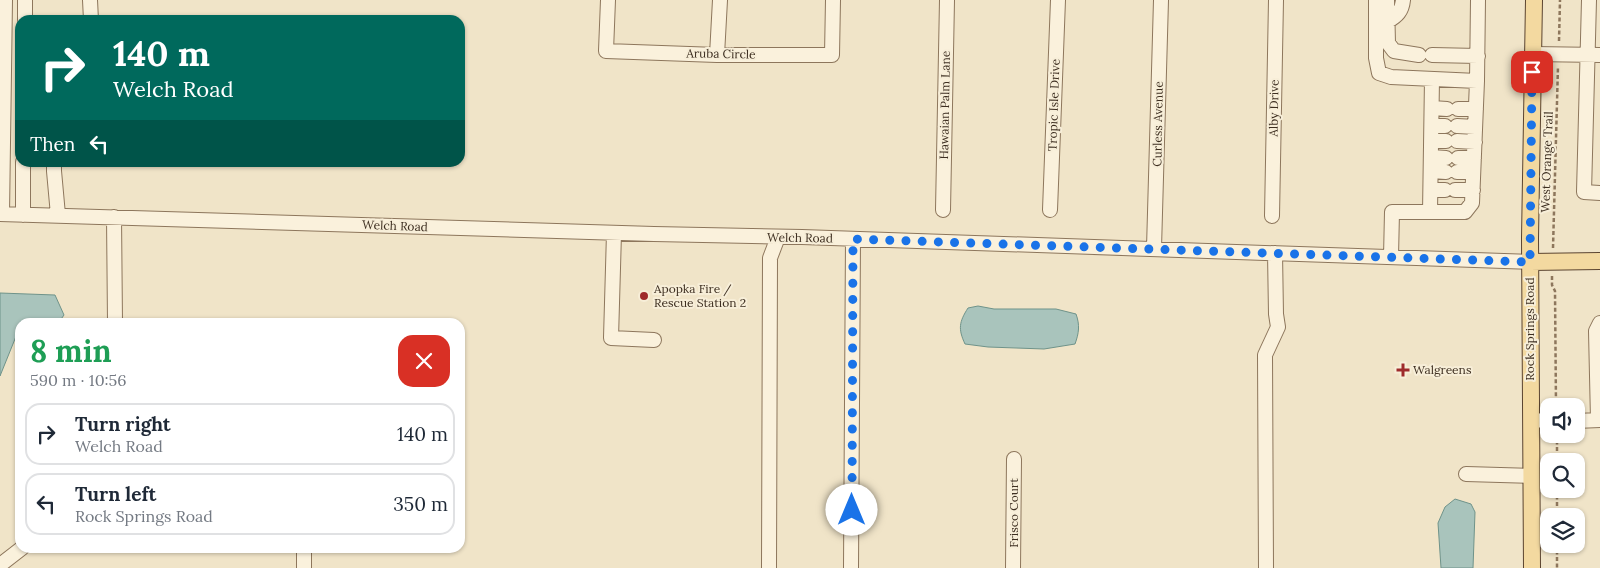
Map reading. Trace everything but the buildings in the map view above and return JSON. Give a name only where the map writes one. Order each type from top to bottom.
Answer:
[{"type":"main road","name":"Rock Springs Road","points":[[1532,568],[1530,262],[1534,0]]},
{"type":"main road","name":"Welch Road","points":[[1530,262],[1600,261]]},
{"type":"street","points":[[1,214],[5,0]]},
{"type":"street","points":[[25,0],[25,15]]},
{"type":"street","points":[[90,0],[91,15]]},
{"type":"street","name":"Aruba Circle","points":[[608,0],[606,51],[717,55],[832,55],[833,0]]},
{"type":"street","points":[[717,55],[720,0]]},
{"type":"street","name":"Hawaian Palm Lane","points":[[943,210],[947,0]]},
{"type":"street","name":"Tropic Isle Drive","points":[[1050,210],[1058,0]]},
{"type":"street","name":"Curless Avenue","points":[[1154,248],[1161,0]]},
{"type":"street","name":"Alby Drive","points":[[1272,216],[1276,0]]},
{"type":"street","points":[[1376,0],[1376,58],[1379,73],[1391,77],[1477,81]]},
{"type":"street","points":[[1387,0],[1388,43],[1394,51],[1425,55],[1478,56]]},
{"type":"street","points":[[1388,21],[1397,16],[1403,0]]},
{"type":"street","points":[[1391,257],[1392,212],[1465,212],[1472,204],[1478,56],[1478,0]]},
{"type":"street","points":[[1589,0],[1594,55],[1584,192],[1600,193]]},
{"type":"street","points":[[1533,54],[1594,55]]},
{"type":"street","points":[[1432,78],[1432,108],[1445,126]]},
{"type":"street","points":[[1432,108],[1476,109]]},
{"type":"street","points":[[1444,190],[1431,164],[1431,141],[1445,126],[1475,127]]},
{"type":"street","points":[[1431,141],[1475,142]]},
{"type":"street","points":[[1431,164],[1474,165]]},
{"type":"street","points":[[23,167],[23,214]]},
{"type":"street","points":[[54,167],[58,215]]},
{"type":"street","points":[[1444,190],[1473,190]]},
{"type":"street","points":[[1430,212],[1444,190]]},
{"type":"street","name":"Welch Road","points":[[1,214],[1154,248],[1530,262]]},
{"type":"street","points":[[114,217],[115,318]]},
{"type":"street","points":[[614,232],[611,338],[654,340]]},
{"type":"street","points":[[769,568],[770,258],[778,237]]},
{"type":"street","points":[[851,568],[853,239]]},
{"type":"street","points":[[1266,568],[1265,355],[1278,327],[1275,253]]},
{"type":"street","points":[[1585,421],[1599,420],[1596,331],[1600,323]]},
{"type":"street","points":[[1531,420],[1540,421]]},
{"type":"street","name":"Frisco Court","points":[[1013,568],[1014,459]]},
{"type":"street","points":[[1466,474],[1531,476]]},
{"type":"street","points":[[0,565],[16,553]]},
{"type":"street","points":[[304,553],[304,568]]},
{"type":"path","name":"West Orange Trail","points":[[1553,236],[1560,0]]},
{"type":"path","points":[[1552,285],[1555,291],[1556,398]]},
{"type":"path","points":[[1557,553],[1557,568]]},
{"type":"water","points":[[0,293],[55,295],[64,315],[62,318],[15,318],[15,339],[0,376]]},
{"type":"water","points":[[978,306],[994,309],[1056,309],[1076,314],[1078,329],[1075,344],[1044,349],[988,347],[965,344],[960,330],[961,322],[968,308]]},
{"type":"water","points":[[1455,499],[1471,504],[1475,512],[1473,568],[1441,568],[1438,523],[1445,507]]},
{"type":"place","name":"Apopka Fire / Rescue Station 2","points":[[644,296]]},
{"type":"place","name":"Walgreens","points":[[1403,370]]},
{"type":"route","points":[[852,510],[853,239],[1530,262],[1532,72]]}]
